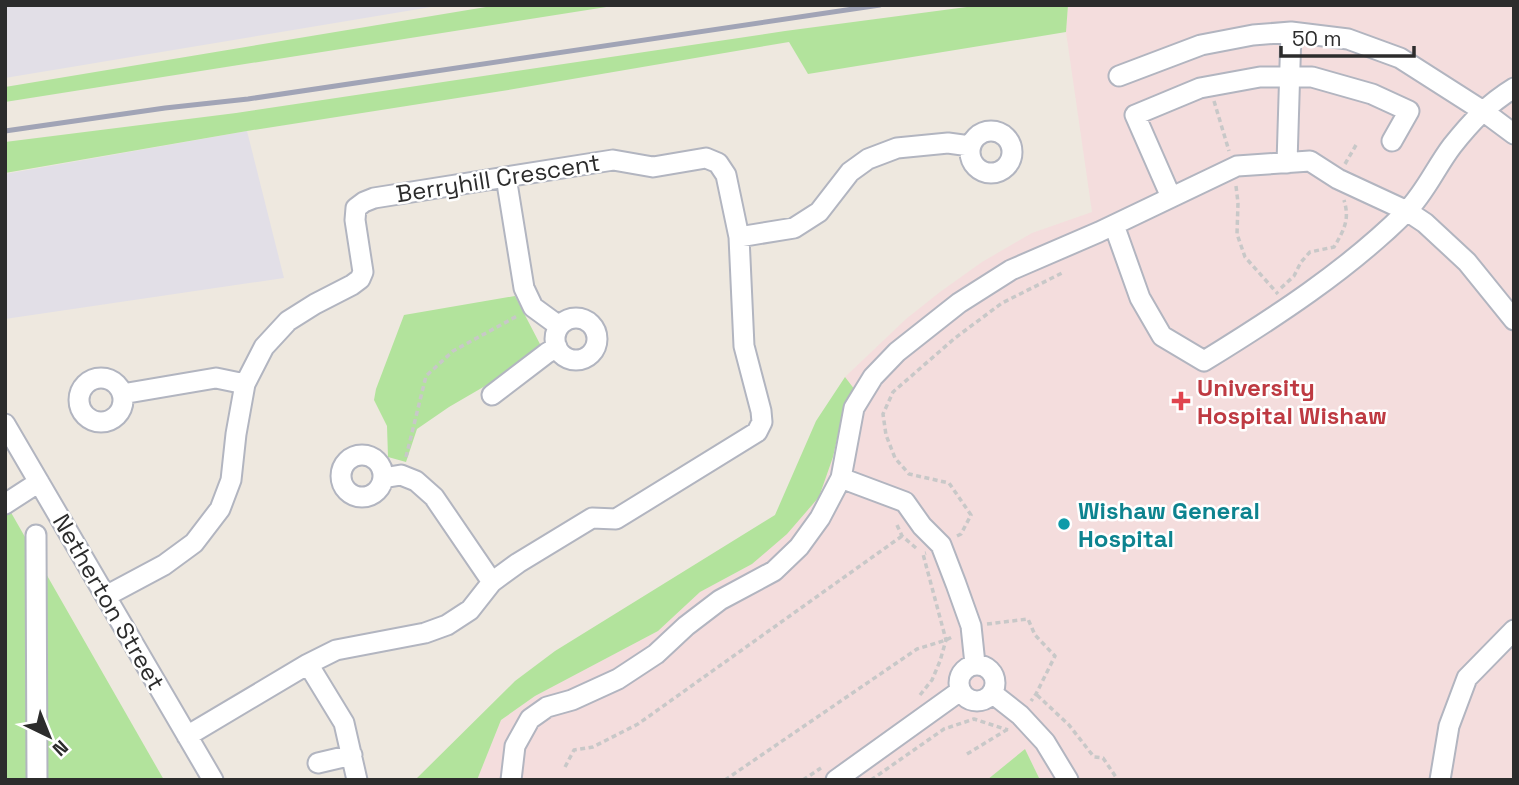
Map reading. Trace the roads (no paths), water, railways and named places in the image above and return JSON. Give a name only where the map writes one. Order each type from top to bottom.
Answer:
[{"type":"street","points":[[1119,76],[1201,45],[1253,35],[1291,32],[1348,39],[1401,58],[1514,134]]},
{"type":"street","points":[[1287,163],[1291,32]]},
{"type":"street","points":[[1171,197],[1135,115],[1200,88],[1260,77],[1312,77],[1324,80],[1372,94],[1409,111],[1392,141]]},
{"type":"street","points":[[1114,225],[1140,298],[1162,336],[1204,361],[1336,274],[1407,211],[1452,147],[1483,111],[1514,88]]},
{"type":"street","points":[[739,237],[794,228],[819,212],[850,172],[868,159],[897,148],[948,143],[971,146]]},
{"type":"street","name":"Berryhill Crescent","points":[[107,596],[164,565],[194,542],[220,509],[231,480],[245,384],[264,347],[288,321],[360,279],[364,267],[355,219],[356,208],[364,202],[374,198],[612,159],[653,167],[706,158],[718,163],[726,175],[739,237],[744,346],[761,411],[762,422],[757,432],[616,519],[592,518],[518,563],[492,582],[470,610],[447,625],[425,633],[336,650],[187,736]]},
{"type":"street","points":[[511,780],[515,746],[530,719],[547,707],[618,679],[656,654],[720,600],[774,570],[799,547],[820,518],[841,478],[854,408],[873,377],[897,352],[959,303],[1011,270],[1114,225],[1237,166],[1310,161],[1338,179],[1407,211],[1425,223],[1467,261],[1514,320]]},
{"type":"street","points":[[506,177],[524,288],[533,307],[559,326]]},
{"type":"street","points":[[584,320],[594,328],[597,342],[591,354],[579,360],[566,357],[557,347],[556,333],[564,321],[584,320]]},
{"type":"street","points":[[492,395],[557,347]]},
{"type":"street","points":[[122,394],[216,378],[245,384]]},
{"type":"street","name":"Netherton Street","points":[[5,424],[214,780]]},
{"type":"street","points":[[392,476],[416,481],[434,497],[492,582]]},
{"type":"street","points":[[841,478],[905,502],[922,526],[941,545],[971,626],[975,664]]},
{"type":"street","points":[[5,504],[39,482]]},
{"type":"street","points":[[36,535],[37,780]]},
{"type":"street","points":[[1440,780],[1449,726],[1467,678],[1514,630]]},
{"type":"street","points":[[308,664],[344,723],[357,780]]},
{"type":"street","points":[[982,665],[992,671],[995,683],[992,693],[986,699],[968,699],[960,691],[960,675],[969,666],[982,665]]},
{"type":"street","points":[[831,772],[960,691]]},
{"type":"street","points":[[992,693],[1014,722],[1045,742],[1068,780]]},
{"type":"street","points":[[318,763],[352,755]]},
{"type":"railway","points":[[5,131],[248,99],[880,5]]},
{"type":"place","name":"University Hospital Wishaw","points":[[1181,401]]},
{"type":"place","name":"Wishaw General Hospital","points":[[1064,524]]}]
